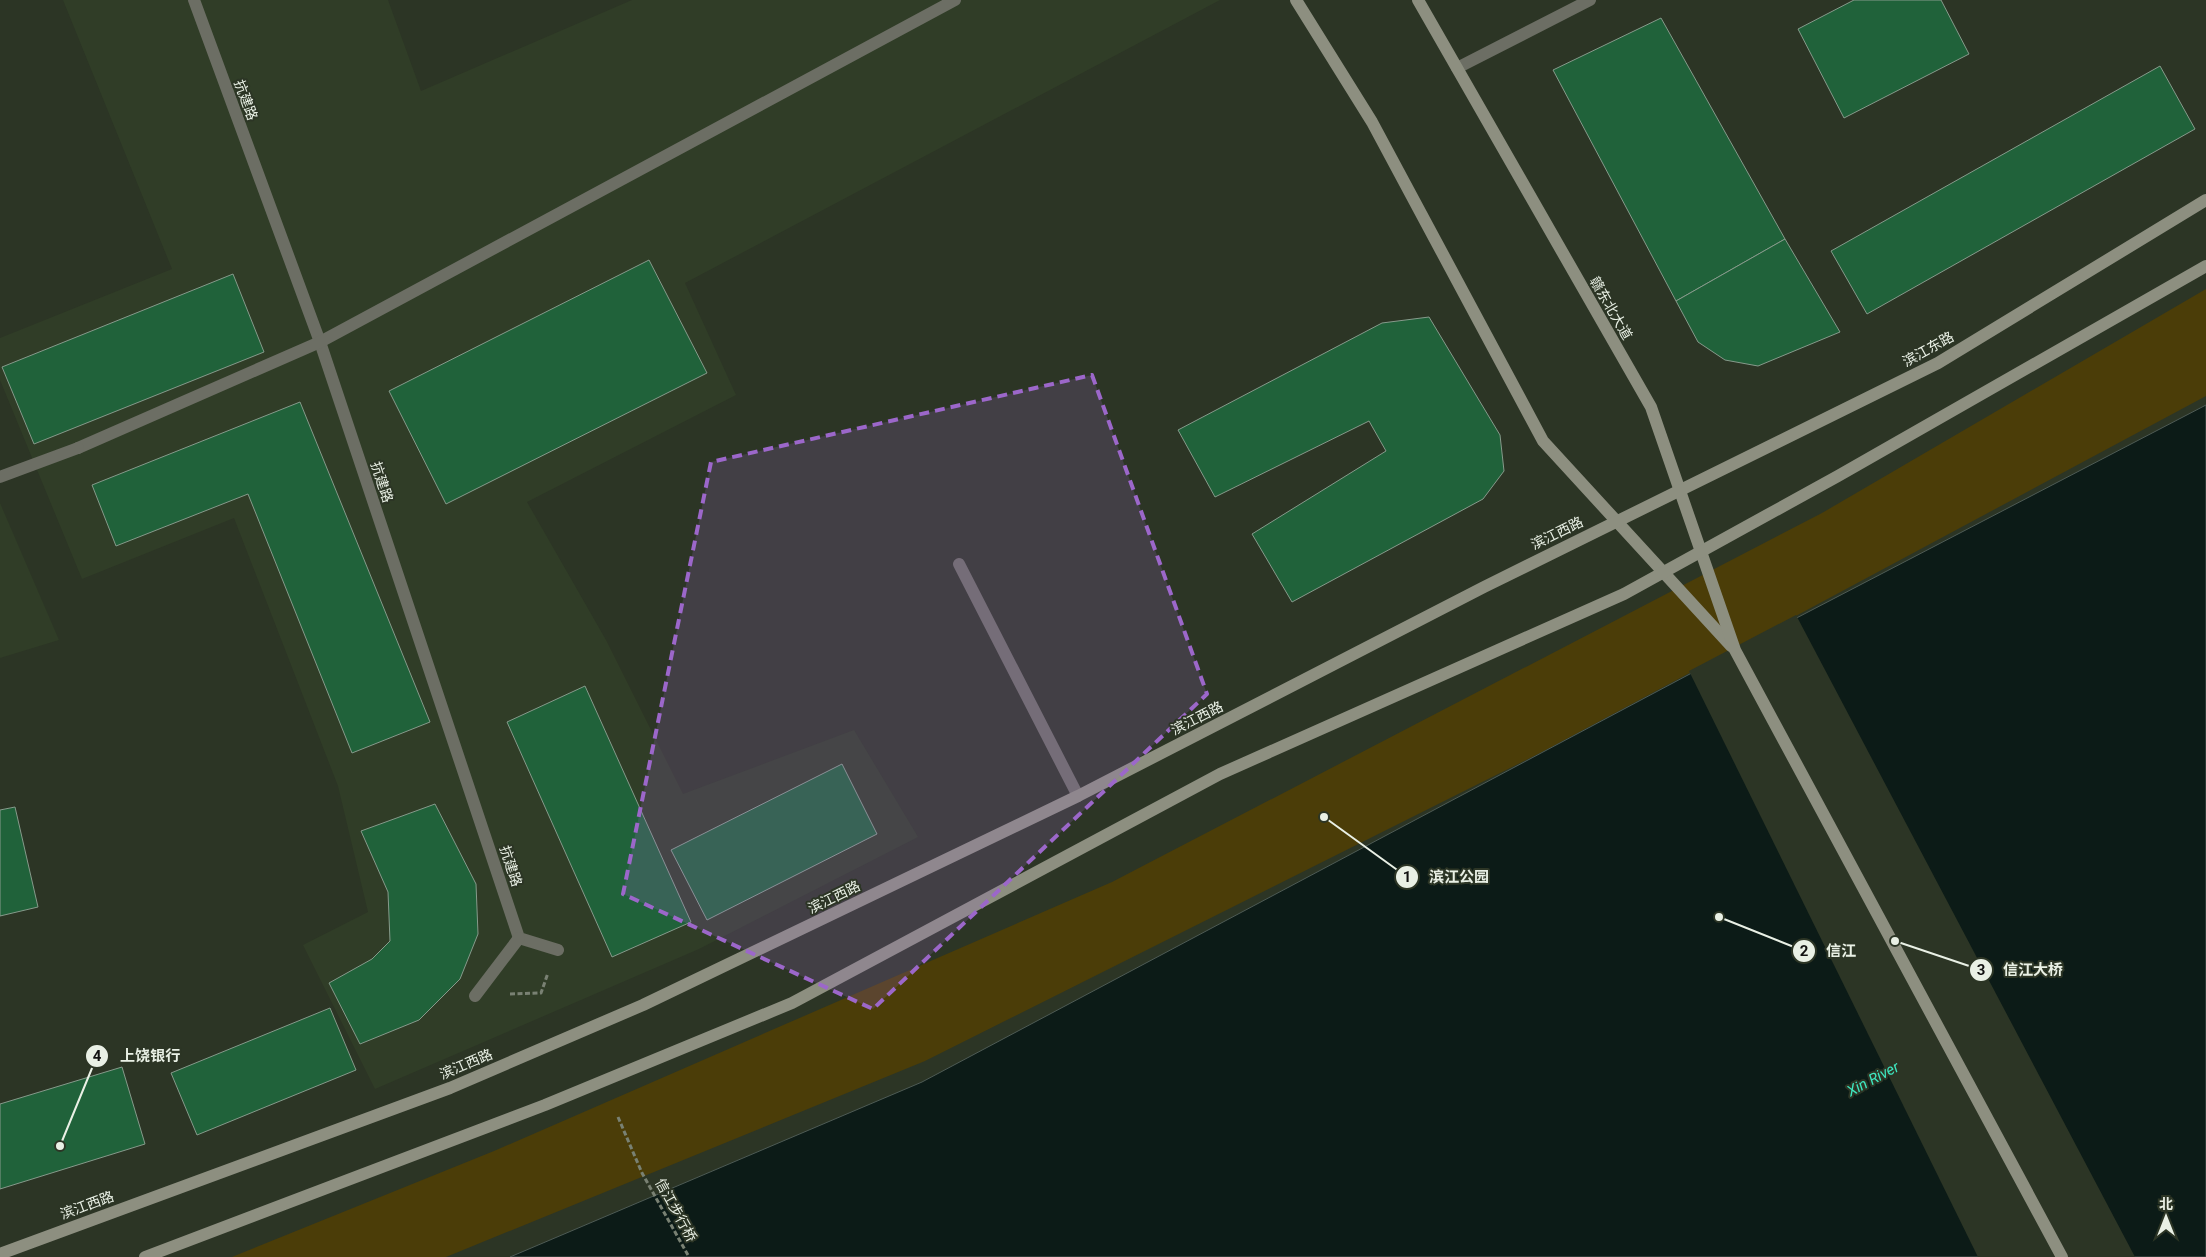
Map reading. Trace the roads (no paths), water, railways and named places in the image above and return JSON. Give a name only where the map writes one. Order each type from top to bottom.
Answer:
[{"type":"main road","points":[[1296,0],[1372,122],[1543,441],[1734,650],[2062,1257]]},
{"type":"main road","name":"赣东北大道","points":[[1418,0],[1651,407],[1734,650]]},
{"type":"main road","name":"滨江东路","points":[[1652,503],[1938,363],[2206,200]]},
{"type":"main road","points":[[145,1257],[545,1105],[792,1003],[1220,774],[1624,594],[2149,301],[2206,266]]},
{"type":"main road","name":"滨江西路","points":[[0,1254],[459,1084],[643,1005],[1078,796],[1475,591],[1652,503]]},
{"type":"street","name":"抗建路","points":[[194,0],[320,342],[519,938]]},
{"type":"street","points":[[0,477],[78,448],[320,342],[955,0]]},
{"type":"street","points":[[1456,68],[1590,0]]},
{"type":"street","points":[[960,564],[1078,796]]},
{"type":"street","points":[[475,996],[519,938],[558,950]]},
{"type":"water","name":"Xin River","points":[[2206,405],[2206,1257],[510,1257],[922,1082],[1735,650]]},
{"type":"place","name":"滨江公园","points":[[1324,817]]},
{"type":"place","name":"信江","points":[[1719,917]]},
{"type":"place","name":"信江大桥","points":[[1895,941]]},
{"type":"place","name":"上饶银行","points":[[60,1146]]}]
